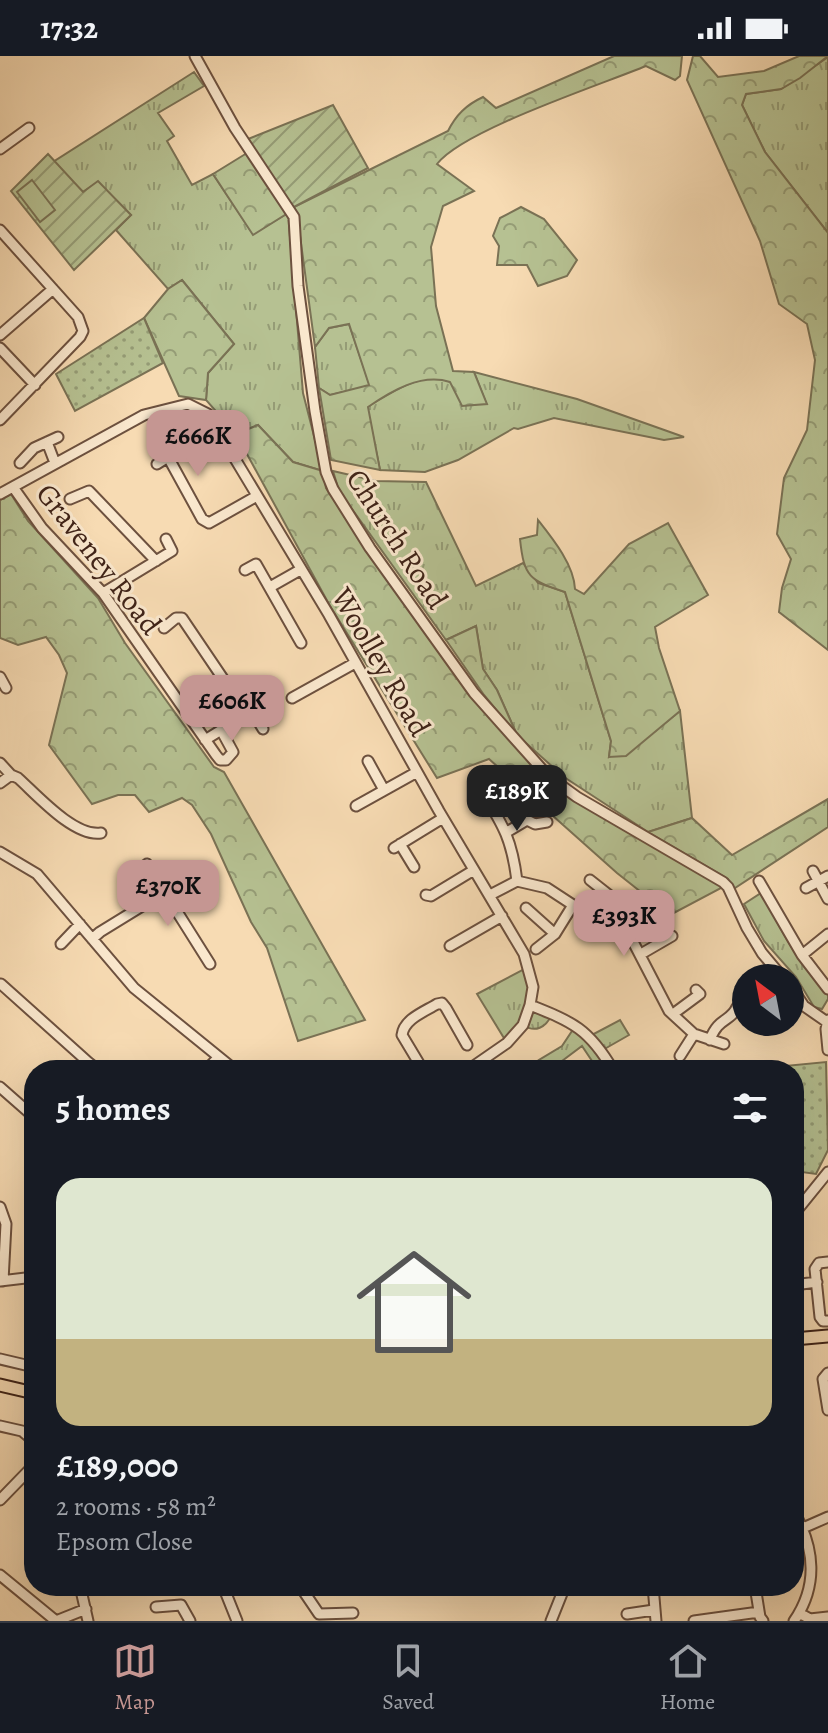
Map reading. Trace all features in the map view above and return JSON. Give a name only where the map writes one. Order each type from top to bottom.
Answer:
[{"type":"main road","points":[[804,1338],[828,1336]]},
{"type":"main road","points":[[0,1385],[24,1391]]},
{"type":"street","name":"Church Road","points":[[195,56],[235,128],[294,217],[298,286],[326,472],[333,489],[370,548],[474,693],[548,776],[577,797],[728,887],[755,940],[773,964]]},
{"type":"street","points":[[0,149],[29,128]]},
{"type":"street","points":[[0,230],[78,317],[83,331],[0,420]]},
{"type":"street","points":[[0,335],[53,289]]},
{"type":"street","points":[[0,348],[35,385]]},
{"type":"street","name":"Woolley Road","points":[[0,494],[144,415],[188,404],[208,414],[519,944],[533,987],[530,1005]]},
{"type":"street","points":[[20,463],[34,448],[58,437]]},
{"type":"street","points":[[47,442],[55,463]]},
{"type":"street","points":[[157,464],[168,457],[202,519],[209,523],[257,496]]},
{"type":"street","name":"Graveney Road","points":[[13,487],[42,528],[103,593],[205,740],[220,760],[226,760],[233,752],[221,730]]},
{"type":"street","points":[[70,499],[89,491],[156,561]]},
{"type":"street","points":[[103,593],[172,551],[166,539]]},
{"type":"street","points":[[245,570],[256,564],[301,643]]},
{"type":"street","points":[[270,587],[300,570]]},
{"type":"street","points":[[164,628],[176,618],[182,618],[230,689],[187,714]]},
{"type":"street","points":[[292,698],[355,663]]},
{"type":"street","points":[[205,740],[252,711],[263,729]]},
{"type":"street","points":[[368,761],[384,790]]},
{"type":"street","points":[[0,763],[82,831],[92,835],[102,834]]},
{"type":"street","points":[[356,806],[417,772]]},
{"type":"street","points":[[0,783],[11,775]]},
{"type":"street","points":[[483,793],[507,832],[513,848],[517,881]]},
{"type":"street","points":[[490,804],[500,798]]},
{"type":"street","points":[[527,804],[527,820],[535,824],[547,822]]},
{"type":"street","points":[[414,867],[397,846],[443,818]]},
{"type":"street","points":[[507,832],[527,820]]},
{"type":"street","points":[[0,852],[37,874],[134,988],[223,1060]]},
{"type":"street","points":[[142,868],[147,864],[210,964]]},
{"type":"street","points":[[426,895],[431,896],[474,870]]},
{"type":"street","points":[[813,871],[824,879],[828,899]]},
{"type":"street","points":[[806,888],[824,879]]},
{"type":"street","points":[[590,880],[597,891],[628,910]]},
{"type":"street","points":[[490,895],[517,881],[547,888],[629,934],[673,1014],[694,1034],[724,1044]]},
{"type":"street","points":[[759,881],[802,955],[828,989]]},
{"type":"street","points":[[92,939],[165,892]]},
{"type":"street","points":[[607,921],[617,903]]},
{"type":"street","points":[[536,949],[555,934],[573,905]]},
{"type":"street","points":[[526,908],[555,934]]},
{"type":"street","points":[[450,946],[502,916]]},
{"type":"street","points":[[61,944],[80,924]]},
{"type":"street","points":[[802,955],[828,934]]},
{"type":"street","points":[[641,954],[672,936]]},
{"type":"street","points":[[2,982],[78,1060]]},
{"type":"street","points":[[673,1014],[700,994],[696,990]]},
{"type":"street","points":[[417,1060],[402,1030],[405,1024],[437,1004],[442,1003],[446,1008],[467,1045]]},
{"type":"street","points":[[482,1060],[516,1035],[530,1005],[576,1025],[590,1037],[606,1060]]},
{"type":"street","points":[[804,1006],[817,1017],[828,1021],[828,1050]]},
{"type":"street","points":[[710,1040],[719,1023],[732,1014]]},
{"type":"street","points":[[680,1056],[694,1034]]},
{"type":"street","points":[[216,1060],[219,1057]]},
{"type":"street","points":[[0,1087],[24,1108]]},
{"type":"street","points":[[804,1202],[828,1172]]},
{"type":"street","points":[[0,1207],[7,1238],[2,1281],[24,1278]]},
{"type":"street","points":[[827,1321],[820,1317],[816,1266],[828,1262]]},
{"type":"street","points":[[804,1284],[817,1282]]},
{"type":"street","points":[[0,1359],[24,1365]]},
{"type":"street","points":[[828,1373],[823,1379],[828,1410]]},
{"type":"street","points":[[0,1426],[24,1433]]},
{"type":"street","points":[[2,1493],[24,1474]]},
{"type":"street","points":[[804,1520],[828,1517]]},
{"type":"street","points":[[804,1534],[809,1544],[812,1570],[807,1596],[797,1617],[828,1617]]},
{"type":"street","points":[[2,1582],[56,1621],[86,1609]]},
{"type":"street","points":[[83,1596],[88,1621]]},
{"type":"street","points":[[226,1596],[232,1619]]},
{"type":"street","points":[[307,1596],[319,1614],[353,1613]]},
{"type":"street","points":[[551,1621],[561,1596]]},
{"type":"street","points":[[653,1596],[656,1621]]},
{"type":"street","points":[[694,1621],[761,1617],[757,1596]]},
{"type":"street","points":[[156,1607],[181,1605],[190,1621]]},
{"type":"street","points":[[627,1614],[654,1610]]},
{"type":"green space","points":[[614,56],[682,56],[680,76],[675,80],[646,66],[502,123],[474,137],[437,164],[474,191],[443,206],[431,247],[436,306],[453,371],[474,372],[487,404],[462,406],[450,382],[428,380],[407,385],[368,407],[380,470],[331,460],[319,388],[330,395],[369,385],[349,324],[329,328],[315,347],[298,221],[292,208],[448,131],[462,111],[483,97],[496,108]]},
{"type":"green space","points":[[693,56],[700,56],[718,77],[764,71],[799,56],[828,56],[781,89],[746,94],[742,105],[765,152],[828,233],[828,650],[779,612],[791,559],[777,534],[784,478],[807,430],[815,360],[807,324],[779,304],[760,241],[687,80]]},
{"type":"green space","points":[[828,57],[828,233],[765,152],[742,105],[746,94],[781,89]]},
{"type":"green space","points":[[194,72],[204,86],[158,113],[174,136],[167,141],[192,185],[213,174],[253,234],[288,213],[303,393],[323,471],[293,462],[258,425],[236,434],[206,400],[208,373],[234,344],[182,280],[168,289],[116,230],[131,215],[98,182],[83,192],[53,162]]},
{"type":"green space","points":[[333,105],[368,168],[292,208],[248,139]]},
{"type":"green space","points":[[247,153],[288,213],[253,235],[213,174]]},
{"type":"green space","points":[[48,154],[83,192],[98,181],[131,215],[74,270],[11,191]]},
{"type":"green space","points":[[32,180],[55,210],[40,222],[17,192]]},
{"type":"green space","points":[[521,207],[544,219],[577,260],[567,276],[538,286],[527,265],[497,265],[499,246],[493,236],[500,218]]},
{"type":"green space","points":[[182,280],[234,344],[208,373],[206,400],[179,396],[144,318],[168,289]]},
{"type":"green space","points":[[144,318],[163,363],[75,411],[56,374]]},
{"type":"green space","points":[[349,324],[370,386],[330,395],[319,388],[315,347],[329,328]]},
{"type":"green space","points":[[474,372],[577,399],[684,437],[664,440],[554,418],[514,428],[458,460],[425,472],[380,470],[367,407],[402,387],[431,379],[452,382],[486,403]]},
{"type":"green space","points":[[258,425],[293,462],[323,471],[326,488],[450,668],[542,776],[723,887],[670,915],[617,873],[489,759],[437,778],[330,606],[236,434]]},
{"type":"green space","points":[[333,471],[376,481],[426,482],[476,586],[523,563],[538,583],[565,592],[611,741],[609,757],[654,732],[680,711],[692,818],[648,832],[564,777],[517,735],[497,690],[483,669],[476,626],[446,640],[339,491]]},
{"type":"green space","points":[[11,494],[28,521],[98,598],[125,643],[214,767],[224,772],[365,1020],[298,1041],[267,948],[251,922],[211,834],[192,805],[182,798],[149,812],[135,795],[118,795],[92,804],[49,745],[67,673],[59,655],[46,637],[18,645],[0,638],[0,500]]},
{"type":"green space","points":[[538,520],[567,562],[575,589],[584,594],[629,544],[668,523],[708,595],[655,627],[680,711],[626,756],[609,757],[611,741],[565,592],[536,580],[524,562],[520,539],[537,535]]},
{"type":"green space","points":[[476,626],[483,669],[497,690],[517,735],[484,695],[446,640]]},
{"type":"green space","points":[[828,799],[828,827],[732,890],[728,879],[648,832],[692,818],[732,855]]},
{"type":"green space","points":[[761,893],[803,964],[784,964],[764,941],[744,904]]},
{"type":"green space","points":[[804,965],[828,992],[822,1009],[814,1007],[804,990]]},
{"type":"green space","points":[[528,967],[530,1005],[552,1014],[540,1028],[523,1025],[507,1043],[477,994]]},
{"type":"green space","points":[[620,1020],[629,1035],[601,1051],[607,1060],[591,1060],[582,1046],[563,1060],[539,1060],[562,1046],[576,1025],[590,1036]]},
{"type":"green space","points":[[826,1062],[828,1150],[816,1174],[804,1172],[804,1064]]}]
